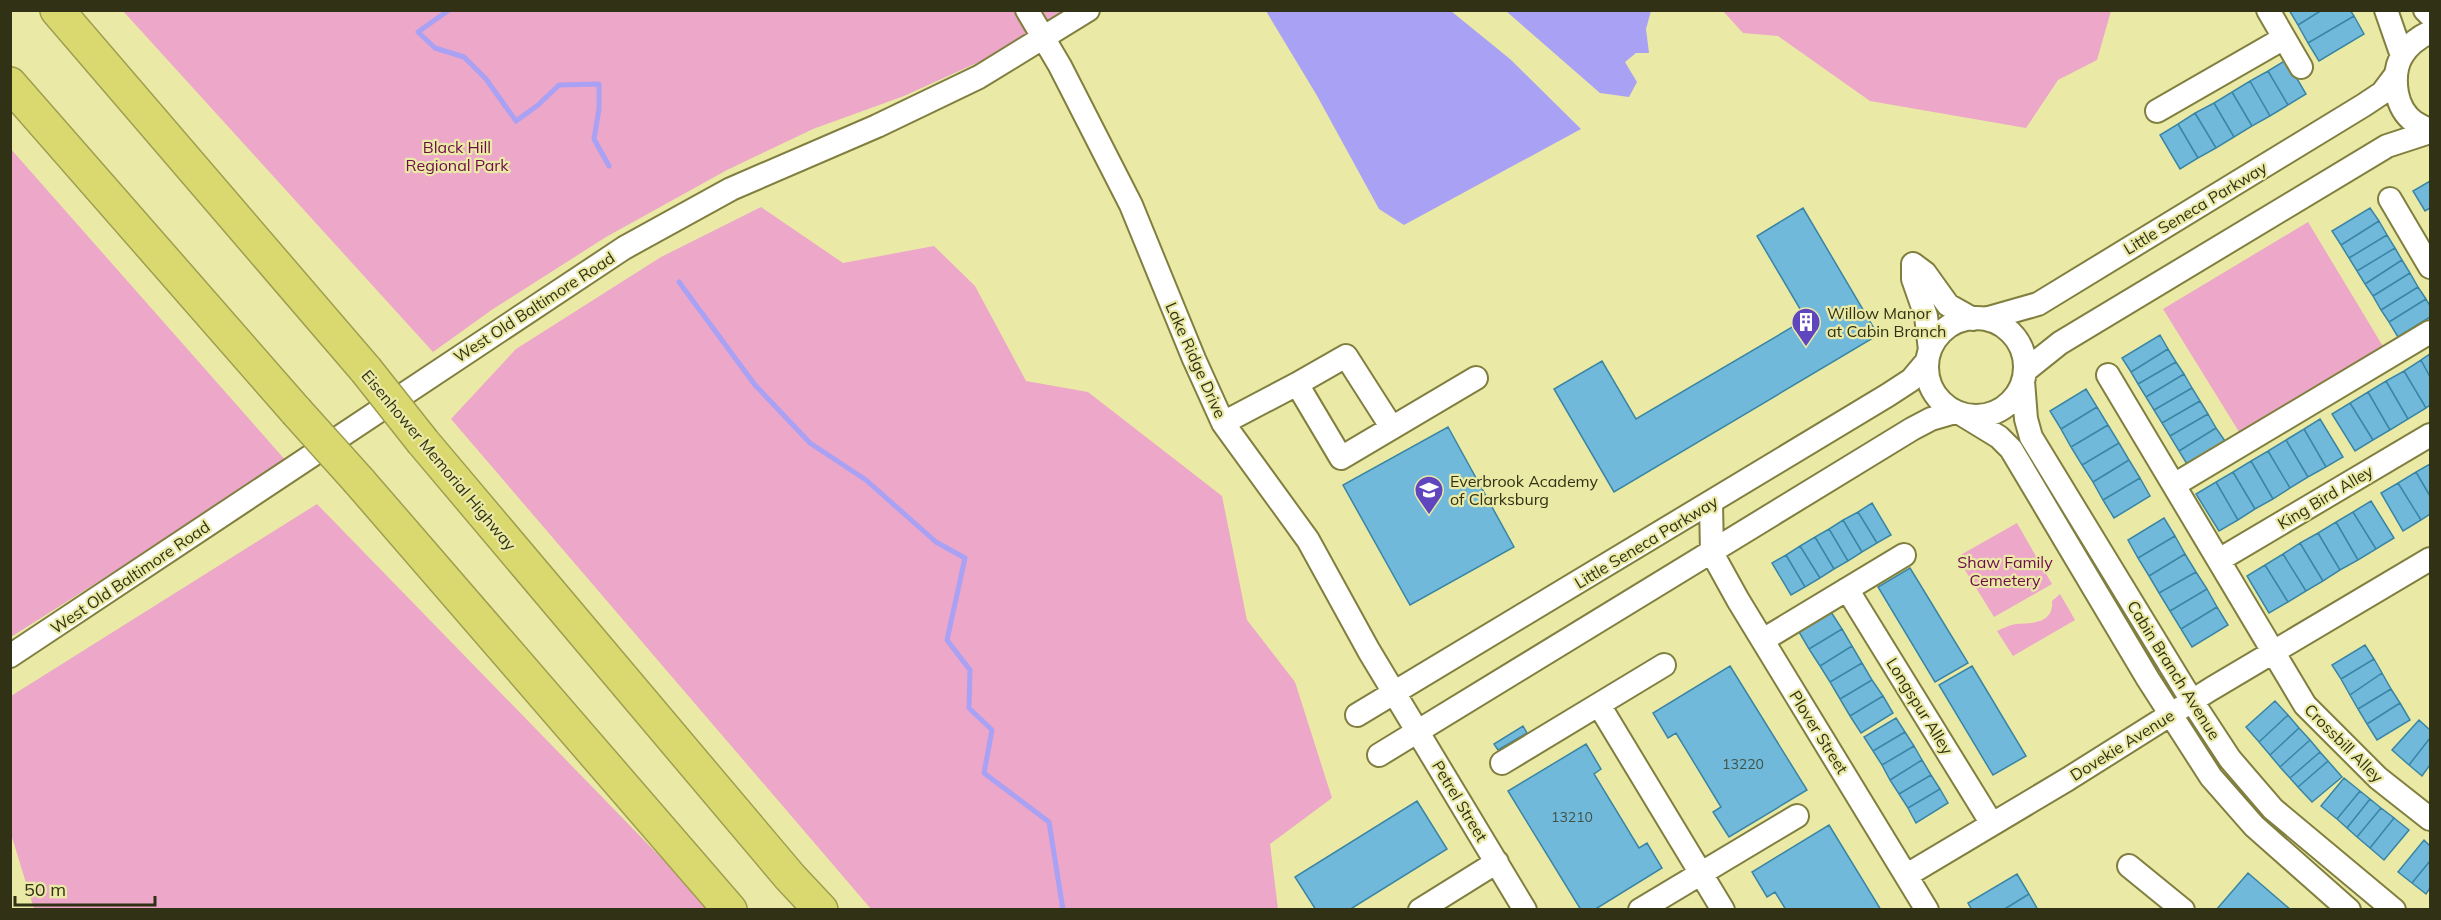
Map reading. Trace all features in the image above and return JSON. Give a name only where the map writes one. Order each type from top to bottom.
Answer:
[{"type":"highway","name":"Eisenhower Memorial Highway","points":[[57,10],[366,370],[423,442],[790,877],[820,909]]},
{"type":"highway","points":[[10,84],[730,909]]},
{"type":"street","name":"Lake Ridge Drive","points":[[1027,10],[1060,66],[1131,205],[1194,359],[1223,423],[1308,540],[1395,693]]},
{"type":"street","name":"West Old Baltimore Road","points":[[10,656],[624,249],[731,189],[876,126],[979,77],[1088,10]]},
{"type":"street","points":[[2268,10],[2301,68]]},
{"type":"street","points":[[2386,10],[2402,56]]},
{"type":"street","points":[[2425,10],[2430,15]]},
{"type":"street","points":[[2430,32],[2413,42],[2402,56],[2394,77],[2399,103],[2412,121],[2430,131]]},
{"type":"street","points":[[2157,111],[2284,38]]},
{"type":"street","name":"Little Seneca Parkway","points":[[1979,319],[2017,312],[2038,304],[2364,105],[2382,93],[2394,77]]},
{"type":"street","points":[[2024,376],[2060,343],[2387,146],[2430,131]]},
{"type":"street","points":[[2390,199],[2430,267]]},
{"type":"street","points":[[1379,755],[1912,429],[1931,419],[1959,413],[1978,416],[1993,413],[2006,406],[2017,395],[2024,376],[2024,357],[2019,343],[1999,324],[1979,319],[1948,306],[1925,273],[1913,264],[1913,279],[1926,316],[1928,376],[1933,391],[1942,403],[1959,413]]},
{"type":"street","points":[[1929,356],[1937,338],[1947,328],[1959,321],[1979,319]]},
{"type":"street","points":[[2174,485],[2430,332]]},
{"type":"street","points":[[1223,423],[1346,356],[1392,428]]},
{"type":"street","name":"Little Seneca Parkway","points":[[1357,715],[1888,395],[1911,380],[1929,356]]},
{"type":"street","points":[[2108,375],[2275,652]]},
{"type":"street","name":"Cabin Branch Avenue","points":[[2024,376],[2026,419],[2031,437],[2192,701],[2230,759],[2273,809],[2394,909]]},
{"type":"street","points":[[1297,384],[1341,458],[1476,378]]},
{"type":"street","name":"Cabin Branch Avenue","points":[[1959,413],[1999,437],[2011,449],[2170,715],[2211,777],[2254,826],[2349,909]]},
{"type":"street","name":"King Bird Alley","points":[[2219,560],[2430,435]]},
{"type":"street","points":[[1711,503],[1712,553]]},
{"type":"street","name":"Plover Street","points":[[1712,553],[1927,909]]},
{"type":"street","points":[[1763,640],[1904,555]]},
{"type":"street","name":"Dovekie Avenue","points":[[1907,875],[2430,559]]},
{"type":"street","name":"Longspur Alley","points":[[1847,589],[1992,824]]},
{"type":"street","name":"Crossbill Alley","points":[[2275,652],[2305,705],[2378,778],[2430,819]]},
{"type":"street","points":[[1502,763],[1664,665]]},
{"type":"street","name":"Petrel Street","points":[[1395,693],[1525,909]]},
{"type":"street","points":[[1599,705],[1723,909]]},
{"type":"street","points":[[1640,909],[1797,816]]},
{"type":"street","points":[[1420,909],[1497,862]]},
{"type":"street","points":[[2129,866],[2183,909]]},
{"type":"green space","name":"Black Hill Regional Park","points":[[123,11],[1076,11],[992,56],[904,96],[813,129],[727,170],[606,237],[493,309],[433,352]]},
{"type":"green space","points":[[1723,11],[2111,11],[2097,60],[2058,80],[2026,128],[1870,101],[1778,36],[1743,33]]},
{"type":"green space","points":[[10,148],[287,462],[11,637],[10,637]]},
{"type":"green space","points":[[761,207],[843,263],[934,246],[975,286],[1026,381],[1088,392],[1222,496],[1247,620],[1295,682],[1332,798],[1270,844],[1278,909],[871,909],[451,419],[516,349],[661,257]]},
{"type":"green space","points":[[2308,222],[2384,348],[2241,435],[2163,309]]},
{"type":"green space","points":[[317,504],[711,909],[34,909],[11,834],[11,696]]},
{"type":"green space","name":"Shaw Family Cemetery","points":[[2017,523],[2052,584],[1994,617],[1957,557]]},
{"type":"green space","points":[[2060,594],[2075,620],[2013,656],[1997,631],[2014,624],[2040,621],[2049,614],[2052,601]]},
{"type":"shaded area","points":[[1266,11],[1451,11],[1510,59],[1581,129],[1404,225],[1379,209],[1316,94]]},
{"type":"shaded area","points":[[1506,11],[1651,11],[1646,29],[1649,53],[1636,53],[1625,62],[1637,82],[1629,97],[1600,93]]},
{"type":"building","points":[[2289,10],[2322,10],[2298,25]]},
{"type":"building","points":[[2322,10],[2350,10],[2354,16],[2308,43],[2298,25]]},
{"type":"building","points":[[2354,16],[2364,34],[2319,61],[2308,43]]},
{"type":"building","points":[[2286,60],[2306,94],[2288,105],[2268,71]]},
{"type":"building","points":[[2268,71],[2288,105],[2270,116],[2250,81]]},
{"type":"building","points":[[2250,81],[2270,116],[2252,126],[2232,92]]},
{"type":"building","points":[[2232,92],[2252,126],[2234,137],[2214,103]]},
{"type":"building","points":[[2214,103],[2234,137],[2216,148],[2195,113]]},
{"type":"building","points":[[2195,113],[2216,148],[2198,158],[2178,124]]},
{"type":"building","points":[[2178,124],[2198,158],[2180,169],[2160,135]]},
{"type":"building","points":[[2430,181],[2430,208],[2425,211],[2413,191]]},
{"type":"building","name":"Willow Manor at Cabin Branch","points":[[1803,208],[1878,335],[1614,492],[1554,389],[1602,361],[1636,419],[1806,319],[1757,236]]},
{"type":"building","points":[[2370,208],[2379,221],[2341,245],[2332,231]]},
{"type":"building","points":[[2379,221],[2387,235],[2349,258],[2341,245]]},
{"type":"building","points":[[2387,235],[2395,248],[2357,271],[2349,258]]},
{"type":"building","points":[[2395,248],[2402,260],[2365,284],[2357,271]]},
{"type":"building","points":[[2402,260],[2410,273],[2373,296],[2365,284]]},
{"type":"building","points":[[2410,273],[2418,287],[2381,310],[2373,296]]},
{"type":"building","points":[[2418,287],[2426,299],[2389,322],[2381,310]]},
{"type":"building","points":[[2426,299],[2430,306],[2430,317],[2398,337],[2389,322]]},
{"type":"building","points":[[2160,335],[2168,349],[2131,372],[2122,358]]},
{"type":"building","points":[[2168,349],[2176,362],[2138,384],[2131,372]]},
{"type":"building","points":[[2430,354],[2430,377],[2421,360]]},
{"type":"building","points":[[2421,360],[2430,377],[2430,405],[2426,408],[2404,371]]},
{"type":"building","points":[[2176,362],[2184,374],[2146,397],[2138,384]]},
{"type":"building","points":[[2404,371],[2426,408],[2408,419],[2386,381]]},
{"type":"building","points":[[2184,374],[2192,388],[2154,410],[2146,397]]},
{"type":"building","points":[[2386,381],[2408,419],[2390,430],[2368,392]]},
{"type":"building","points":[[2192,388],[2200,401],[2162,423],[2154,410]]},
{"type":"building","points":[[2086,389],[2097,407],[2061,429],[2050,411]]},
{"type":"building","points":[[2368,392],[2390,430],[2373,440],[2350,403]]},
{"type":"building","points":[[2200,401],[2208,414],[2170,436],[2162,423]]},
{"type":"building","points":[[2350,403],[2373,440],[2355,451],[2332,414]]},
{"type":"building","points":[[2097,407],[2108,425],[2071,447],[2061,429]]},
{"type":"building","points":[[2208,414],[2216,428],[2179,451],[2170,436]]},
{"type":"building","points":[[2320,419],[2343,457],[2326,467],[2304,429]]},
{"type":"building","points":[[2108,425],[2119,443],[2082,465],[2071,447]]},
{"type":"building","name":"Everbrook Academy of Clarksburg","points":[[1448,427],[1514,547],[1410,605],[1343,485]]},
{"type":"building","points":[[2216,428],[2225,441],[2187,464],[2179,451]]},
{"type":"building","points":[[2304,429],[2326,467],[2308,477],[2286,440]]},
{"type":"building","points":[[2286,440],[2308,477],[2290,488],[2268,451]]},
{"type":"building","points":[[2119,443],[2129,460],[2093,482],[2082,465]]},
{"type":"building","points":[[2268,451],[2290,488],[2273,499],[2251,461]]},
{"type":"building","points":[[2129,460],[2140,478],[2103,500],[2093,482]]},
{"type":"building","points":[[2251,461],[2273,499],[2255,509],[2233,472]]},
{"type":"building","points":[[2430,464],[2430,496],[2416,472]]},
{"type":"building","points":[[2233,472],[2255,509],[2238,520],[2216,482]]},
{"type":"building","points":[[2416,472],[2430,496],[2430,514],[2421,520],[2398,483]]},
{"type":"building","points":[[2140,478],[2150,496],[2114,518],[2103,500]]},
{"type":"building","points":[[2216,482],[2238,520],[2219,531],[2196,494]]},
{"type":"building","points":[[2398,483],[2421,520],[2403,531],[2381,493]]},
{"type":"building","points":[[2371,501],[2394,538],[2376,549],[2353,512]]},
{"type":"building","points":[[1872,503],[1891,535],[1877,543],[1858,512]]},
{"type":"building","points":[[1858,512],[1877,543],[1862,552],[1843,520]]},
{"type":"building","points":[[2353,512],[2376,549],[2358,560],[2336,522]]},
{"type":"building","points":[[2164,518],[2175,536],[2138,558],[2128,540]]},
{"type":"building","points":[[1843,520],[1862,552],[1848,561],[1829,529]]},
{"type":"building","points":[[2336,522],[2358,560],[2340,570],[2318,533]]},
{"type":"building","points":[[1829,529],[1848,561],[1834,569],[1815,537]]},
{"type":"building","points":[[2318,533],[2340,570],[2323,581],[2300,543]]},
{"type":"building","points":[[2175,536],[2185,554],[2149,576],[2138,558]]},
{"type":"building","points":[[1815,537],[1834,569],[1820,578],[1800,546]]},
{"type":"building","points":[[2300,543],[2323,581],[2306,591],[2283,554]]},
{"type":"building","points":[[1800,546],[1820,578],[1805,587],[1786,555]]},
{"type":"building","points":[[2185,554],[2196,572],[2159,593],[2149,576]]},
{"type":"building","points":[[2283,554],[2306,591],[2288,602],[2265,565]]},
{"type":"building","points":[[1786,555],[1805,587],[1791,595],[1772,563]]},
{"type":"building","points":[[2265,565],[2288,602],[2269,613],[2247,576]]},
{"type":"building","points":[[1910,568],[1968,663],[1935,682],[1878,587]]},
{"type":"building","points":[[2196,572],[2207,589],[2170,611],[2159,593]]},
{"type":"building","points":[[2207,589],[2217,607],[2181,629],[2170,611]]},
{"type":"building","points":[[2217,607],[2228,625],[2192,647],[2181,629]]},
{"type":"building","points":[[1831,612],[1842,629],[1809,649],[1799,632]]},
{"type":"building","points":[[1842,629],[1852,646],[1820,666],[1809,649]]},
{"type":"building","points":[[2365,645],[2374,659],[2341,679],[2332,665]]},
{"type":"building","points":[[1852,646],[1862,663],[1830,682],[1820,666]]},
{"type":"building","points":[[2374,659],[2382,673],[2350,695],[2341,679]]},
{"type":"building","points":[[1862,663],[1872,680],[1840,699],[1830,682]]},
{"type":"building","points":[[1730,666],[1807,790],[1729,837],[1713,812],[1721,807],[1676,733],[1668,738],[1653,713]]},
{"type":"building","points":[[1972,666],[2026,756],[1993,775],[1939,685]]},
{"type":"building","points":[[2382,673],[2391,689],[2358,709],[2350,695]]},
{"type":"building","points":[[1872,680],[1883,696],[1850,716],[1840,699]]},
{"type":"building","points":[[2391,689],[2400,703],[2367,724],[2358,709]]},
{"type":"building","points":[[1883,696],[1893,713],[1861,733],[1850,716]]},
{"type":"building","points":[[2275,701],[2288,715],[2259,742],[2246,727]]},
{"type":"building","points":[[2400,703],[2410,720],[2377,740],[2367,724]]},
{"type":"building","points":[[2288,715],[2299,728],[2270,755],[2259,742]]},
{"type":"building","points":[[1896,718],[1905,732],[1873,751],[1864,737]]},
{"type":"building","points":[[2419,720],[2430,730],[2430,738],[2409,765],[2392,750]]},
{"type":"building","points":[[1523,726],[1527,733],[1498,750],[1494,744]]},
{"type":"building","points":[[2299,728],[2310,740],[2280,767],[2270,755]]},
{"type":"building","points":[[1905,732],[1914,746],[1882,765],[1873,751]]},
{"type":"building","points":[[2430,738],[2430,765],[2422,776],[2409,765]]},
{"type":"building","points":[[2310,740],[2320,752],[2290,778],[2280,767]]},
{"type":"building","points":[[1586,744],[1601,769],[1594,774],[1639,848],[1647,843],[1662,868],[1594,910],[1581,910],[1508,791]]},
{"type":"building","points":[[1914,746],[1922,760],[1890,780],[1882,765]]},
{"type":"building","points":[[2320,752],[2328,761],[2298,787],[2290,778]]},
{"type":"building","points":[[1922,760],[1931,775],[1899,794],[1890,780]]},
{"type":"building","points":[[2328,761],[2342,777],[2312,802],[2298,787]]},
{"type":"building","points":[[1931,775],[1940,789],[1908,808],[1899,794]]},
{"type":"building","points":[[2344,778],[2360,791],[2337,819],[2321,806]]},
{"type":"building","points":[[1940,789],[1948,803],[1916,823],[1908,808]]},
{"type":"building","points":[[2360,791],[2370,799],[2347,828],[2337,819]]},
{"type":"building","points":[[2370,799],[2381,808],[2357,837],[2347,828]]},
{"type":"building","points":[[1417,801],[1447,849],[1349,910],[1316,910],[1295,877]]},
{"type":"building","points":[[2381,808],[2394,818],[2370,848],[2357,837]]},
{"type":"building","points":[[2394,818],[2409,830],[2384,860],[2370,848]]},
{"type":"building","points":[[1829,825],[1881,910],[1786,910],[1775,892],[1767,897],[1752,872]]},
{"type":"building","points":[[2424,840],[2430,846],[2430,861],[2412,883],[2398,872]]},
{"type":"building","points":[[2430,861],[2430,888],[2426,894],[2412,883]]},
{"type":"building","points":[[2248,873],[2291,910],[2216,910]]},
{"type":"building","points":[[2017,874],[2029,894],[2003,910],[1972,910],[1968,903]]},
{"type":"building","points":[[2029,894],[2038,910],[2003,910]]},
{"type":"waterway","points":[[449,10],[418,32],[435,48],[464,57],[486,79],[516,121],[538,105],[559,85],[599,84],[599,109],[594,139],[609,166]]},
{"type":"waterway","points":[[679,282],[755,385],[810,443],[866,480],[936,542],[965,558],[947,640],[970,670],[969,708],[992,730],[984,773],[1049,822],[1063,910]]},
{"type":"place","name":"Willow Manor at Cabin Branch","points":[[1806,348]]},
{"type":"place","name":"Everbrook Academy of Clarksburg","points":[[1429,516]]}]
